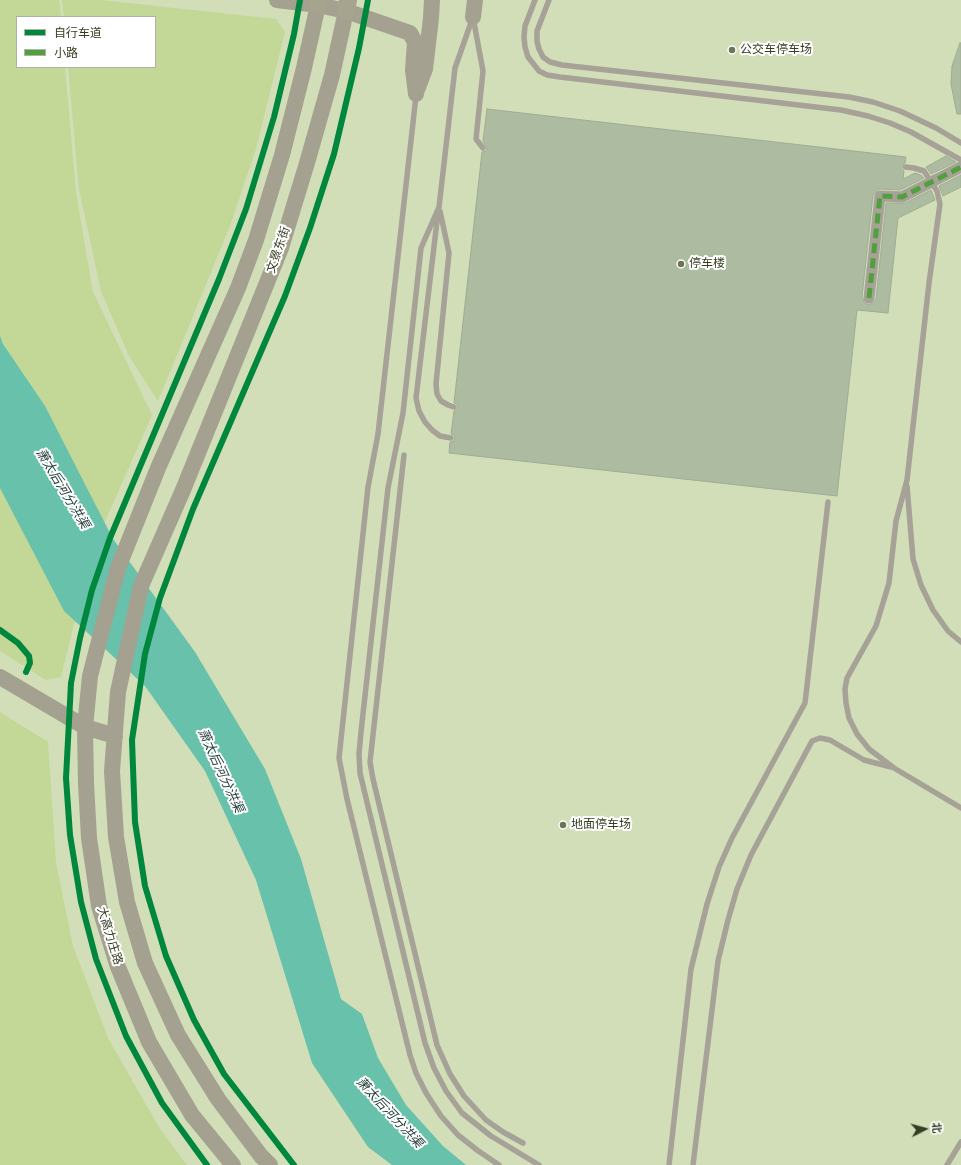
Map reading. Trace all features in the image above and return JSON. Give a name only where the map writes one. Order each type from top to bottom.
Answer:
[{"type":"main road","points":[[277,0],[347,5],[410,33],[415,42],[413,70],[416,94]]},
{"type":"main road","points":[[416,94],[425,69],[432,0]]},
{"type":"main road","points":[[473,17],[476,0]]},
{"type":"main road","name":"文景东街","points":[[90,676],[118,568],[158,468],[238,288],[256,240],[286,141],[318,2]]},
{"type":"main road","name":"文景东街","points":[[115,736],[118,692],[141,586],[183,490],[281,248],[310,156],[332,75],[347,5]]},
{"type":"main road","name":"大高力庄路","points":[[90,676],[85,728],[86,783],[89,838],[99,906],[118,967],[149,1042],[192,1115],[233,1165]]},
{"type":"main road","points":[[0,677],[85,728],[115,736],[112,771],[116,837],[127,902],[145,963],[178,1035],[218,1099],[261,1156],[270,1165]]},
{"type":"street","points":[[869,298],[880,196],[902,197],[961,167]]},
{"type":"lane","points":[[535,0],[525,26],[524,37],[528,57],[538,71],[560,77],[841,110],[890,123],[911,132],[961,160]]},
{"type":"lane","points":[[549,0],[537,32],[536,41],[543,57],[550,62],[562,65],[865,100],[900,111],[936,128],[961,143]]},
{"type":"lane","points":[[473,17],[483,71],[476,139],[482,148]]},
{"type":"lane","points":[[451,438],[440,436],[425,422],[419,411],[416,398],[455,68],[473,17]]},
{"type":"lane","points":[[416,94],[378,434],[368,495],[339,758],[347,799],[410,1055],[416,1073],[426,1093],[441,1116],[458,1135],[499,1165]]},
{"type":"lane","points":[[905,167],[924,171],[937,191],[940,204],[929,283],[907,480],[896,522],[889,583],[876,626],[847,678],[845,689],[846,704],[849,718],[857,734],[869,749],[894,768],[961,808]]},
{"type":"lane","points":[[439,207],[449,253],[436,384],[437,394],[441,401],[454,407]]},
{"type":"lane","points":[[439,207],[421,248],[403,413],[388,488],[361,732],[359,754],[360,773],[425,1043],[434,1068],[446,1091],[462,1113],[491,1136],[539,1165]]},
{"type":"lane","points":[[404,455],[370,762],[437,1045],[450,1074],[464,1096],[486,1120],[523,1143]]},
{"type":"lane","points":[[907,480],[913,560],[921,585],[933,610],[948,631],[961,642]]},
{"type":"lane","points":[[669,1165],[691,969],[707,904],[719,867],[732,838],[805,704],[828,502]]},
{"type":"lane","points":[[693,1165],[718,961],[737,889],[751,855],[812,741],[820,738],[830,740],[864,760],[894,768]]},
{"type":"lane","points":[[947,1165],[961,1142]]},
{"type":"green space","points":[[0,0],[59,0],[61,16],[16,16],[16,68],[65,68],[76,193],[93,292],[152,415],[92,551],[61,677],[46,680],[0,651]]},
{"type":"green space","points":[[62,0],[101,0],[276,19],[285,32],[256,149],[230,226],[158,401],[129,356],[101,291],[79,189],[68,68],[156,68],[156,16],[64,16]]},
{"type":"green space","points":[[0,712],[48,742],[56,863],[73,946],[108,1038],[160,1129],[187,1165],[0,1165]]},
{"type":"water","name":"萧太后河分洪渠","points":[[0,336],[3,344],[45,406],[113,539],[195,652],[265,769],[301,859],[341,999],[362,1014],[378,1058],[406,1105],[443,1146],[466,1165],[392,1165],[368,1147],[312,1063],[256,880],[205,771],[145,686],[64,611],[0,488]]},
{"type":"building","points":[[960,43],[961,114],[957,114],[951,84],[952,66]]},
{"type":"building","name":"停车楼","points":[[487,109],[906,157],[905,163],[901,166],[901,169],[904,171],[903,179],[915,173],[924,178],[900,190],[880,189],[873,195],[862,297],[865,303],[869,305],[876,299],[886,203],[905,203],[931,190],[935,200],[898,218],[888,313],[857,310],[837,496],[449,453],[450,442],[454,441],[455,438],[454,435],[451,434],[454,411],[458,408],[457,404],[454,403],[482,152],[486,151],[487,148],[483,141]]},
{"type":"building","points":[[946,156],[956,162],[931,174],[926,167]]},
{"type":"building","points":[[961,175],[961,187],[943,196],[939,186]]},
{"type":"marked path","points":[[869,298],[880,196],[902,197],[961,167]]},
{"type":"cycle path","points":[[207,1165],[162,1103],[126,1036],[96,959],[81,902],[70,835],[66,778],[71,683],[92,590],[110,538],[219,279],[246,209],[274,117],[294,34],[300,0]]},
{"type":"cycle path","points":[[294,1165],[224,1074],[194,1020],[166,956],[145,886],[135,822],[132,740],[145,654],[160,598],[193,509],[285,296],[310,228],[334,154],[359,48],[368,0]]},
{"type":"cycle path","points":[[0,630],[18,643],[29,656],[30,663],[26,672]]},
{"type":"place","name":"公交车停车场","points":[[732,50]]},
{"type":"place","name":"停车楼","points":[[681,264]]},
{"type":"place","name":"地面停车场","points":[[563,825]]}]
